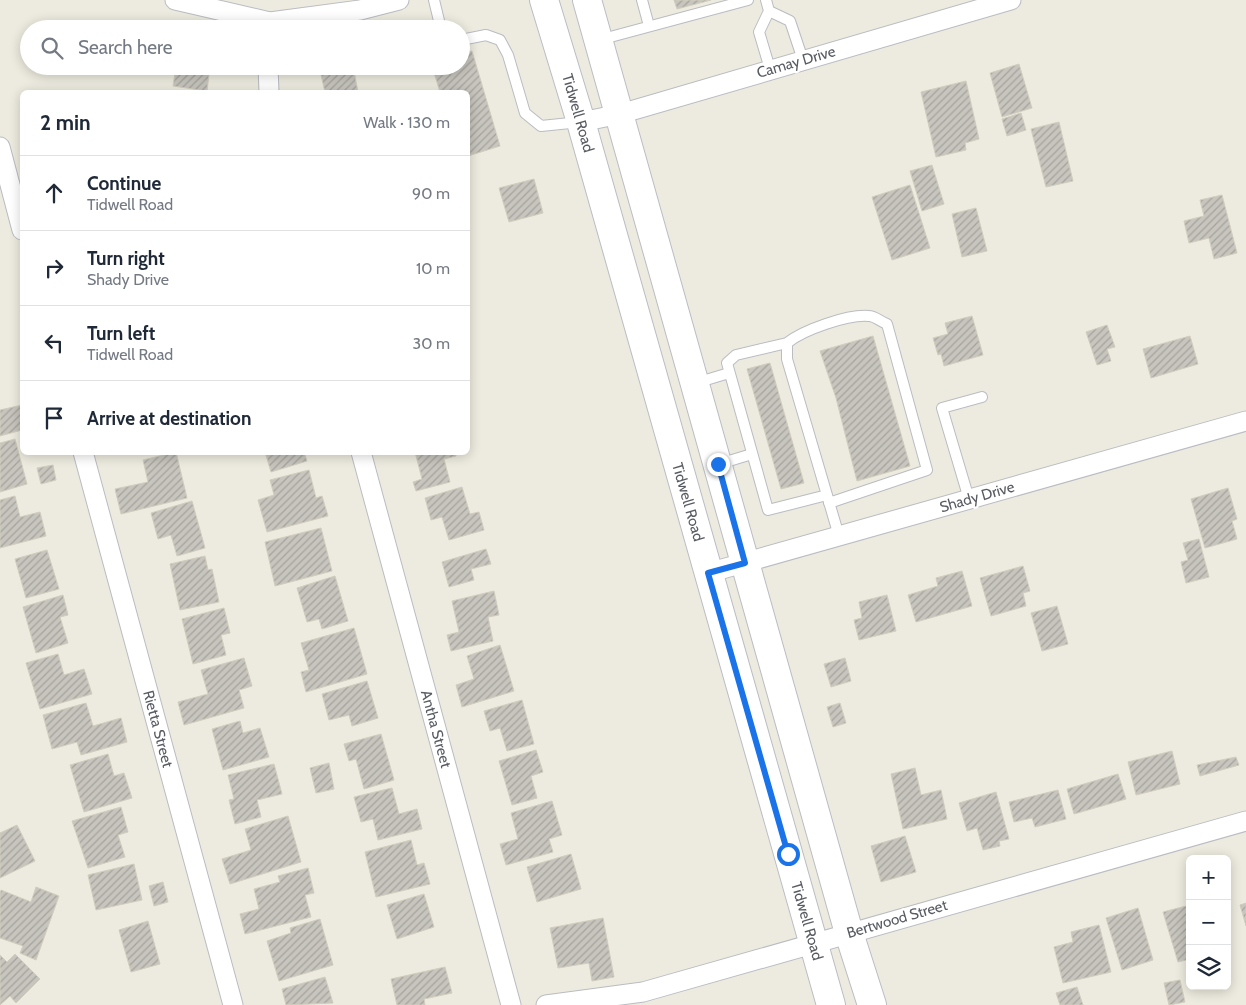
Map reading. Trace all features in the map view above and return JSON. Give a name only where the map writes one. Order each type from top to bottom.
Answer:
[{"type":"main road","name":"Tidwell Road","points":[[544,0],[581,122],[831,1005]]},
{"type":"main road","points":[[587,0],[849,932],[872,1005]]},
{"type":"street","points":[[175,0],[250,20]]},
{"type":"street","points":[[299,20],[360,10],[399,0]]},
{"type":"street","name":"Camay Drive","points":[[581,122],[620,114],[1010,0]]},
{"type":"street","points":[[268,75],[269,90]]},
{"type":"street","points":[[0,147],[20,222]]},
{"type":"street","name":"Shady Drive","points":[[708,573],[1246,421]]},
{"type":"street","name":"Rietta Street","points":[[84,455],[233,1005]]},
{"type":"street","name":"Antha Street","points":[[362,455],[511,1005]]},
{"type":"street","name":"Bertwood Street","points":[[546,1005],[644,992],[849,932],[1246,821]]},
{"type":"lane","points":[[434,0],[439,20]]},
{"type":"lane","points":[[642,0],[649,26]]},
{"type":"lane","points":[[599,40],[748,0]]},
{"type":"lane","points":[[766,0],[769,11],[759,32],[770,69]]},
{"type":"lane","points":[[769,11],[790,21],[803,60]]},
{"type":"lane","points":[[470,38],[486,35],[500,40],[508,55],[525,113],[541,126],[581,122]]},
{"type":"lane","points":[[871,316],[887,324],[927,470],[828,499],[768,510],[730,373],[727,363],[736,355],[787,343],[797,334],[853,317],[871,316]]},
{"type":"lane","points":[[787,343],[787,359],[839,536]]},
{"type":"lane","points":[[696,383],[730,373]]},
{"type":"lane","points":[[969,499],[942,408],[982,396]]},
{"type":"lane","points":[[718,464],[752,454]]},
{"type":"building","points":[[674,0],[711,0],[677,9]]},
{"type":"building","points":[[472,51],[500,146],[470,155],[470,90],[439,90],[435,75],[470,75],[470,52]]},
{"type":"building","points":[[1019,64],[1032,108],[1002,117],[990,73]]},
{"type":"building","points":[[175,75],[209,75],[207,90],[173,86]]},
{"type":"building","points":[[321,75],[355,75],[358,90],[325,90]]},
{"type":"building","points":[[966,81],[979,139],[965,143],[966,150],[936,157],[921,92]]},
{"type":"building","points":[[1021,113],[1026,130],[1007,136],[1002,119]]},
{"type":"building","points":[[1059,122],[1073,181],[1046,187],[1031,129]]},
{"type":"building","points":[[932,165],[944,204],[922,211],[910,171]]},
{"type":"building","points":[[534,179],[543,213],[509,222],[499,188]]},
{"type":"building","points":[[910,185],[930,248],[892,260],[872,197]]},
{"type":"building","points":[[1222,195],[1237,253],[1214,259],[1209,238],[1189,243],[1184,221],[1204,216],[1200,200]]},
{"type":"building","points":[[976,208],[987,251],[962,257],[952,214]]},
{"type":"building","points":[[972,316],[983,355],[944,366],[941,354],[938,355],[933,338],[948,334],[945,323]]},
{"type":"building","points":[[1107,325],[1115,347],[1107,349],[1111,361],[1097,365],[1086,332]]},
{"type":"building","points":[[873,336],[910,466],[857,481],[836,398],[820,351]]},
{"type":"building","points":[[1190,336],[1198,364],[1151,378],[1143,349]]},
{"type":"building","points":[[770,363],[804,483],[781,489],[747,369]]},
{"type":"building","points":[[20,405],[20,431],[0,436],[0,410]]},
{"type":"building","points":[[15,439],[27,484],[0,492],[0,443]]},
{"type":"building","points":[[164,455],[177,455],[187,498],[121,514],[115,489],[148,482],[143,460]]},
{"type":"building","points":[[266,455],[305,455],[307,461],[271,472]]},
{"type":"building","points":[[416,455],[456,455],[444,459],[450,482],[416,491],[413,482],[422,479]]},
{"type":"building","points":[[53,465],[56,480],[41,484],[37,468]]},
{"type":"building","points":[[309,470],[316,498],[322,496],[328,516],[267,532],[258,500],[274,495],[270,480]]},
{"type":"building","points":[[462,487],[470,514],[479,512],[484,530],[449,540],[442,517],[431,520],[425,498]]},
{"type":"building","points":[[1228,488],[1237,519],[1232,521],[1237,539],[1205,548],[1191,499]]},
{"type":"building","points":[[15,496],[20,517],[40,512],[46,536],[0,548],[0,500]]},
{"type":"building","points":[[192,501],[205,548],[177,556],[171,535],[158,539],[151,513]]},
{"type":"building","points":[[321,528],[332,571],[275,586],[265,542]]},
{"type":"building","points":[[1199,539],[1209,577],[1186,583],[1181,562],[1188,560],[1183,543]]},
{"type":"building","points":[[486,549],[491,564],[471,569],[474,580],[449,587],[442,562]]},
{"type":"building","points":[[47,550],[59,589],[26,598],[15,559]]},
{"type":"building","points":[[205,556],[208,570],[212,569],[219,602],[180,610],[170,564]]},
{"type":"building","points":[[1023,566],[1030,591],[1023,593],[1026,606],[991,616],[980,578]]},
{"type":"building","points":[[962,571],[972,606],[916,622],[908,595],[938,586],[936,578]]},
{"type":"building","points":[[335,576],[348,621],[322,629],[319,619],[307,622],[297,588]]},
{"type":"building","points":[[494,591],[499,615],[488,617],[493,641],[451,651],[447,635],[459,632],[452,601]]},
{"type":"building","points":[[63,595],[68,615],[60,617],[68,643],[36,653],[23,607]]},
{"type":"building","points":[[887,595],[896,631],[859,640],[854,620],[862,618],[859,602]]},
{"type":"building","points":[[1057,606],[1068,644],[1042,651],[1031,613]]},
{"type":"building","points":[[224,608],[230,633],[221,635],[226,655],[193,664],[182,619]]},
{"type":"building","points":[[354,628],[367,674],[306,692],[301,672],[309,670],[301,643]]},
{"type":"building","points":[[500,645],[514,691],[462,707],[456,685],[474,679],[467,656]]},
{"type":"building","points":[[58,654],[64,675],[84,669],[92,694],[40,709],[26,663]]},
{"type":"building","points":[[244,658],[252,686],[239,690],[244,708],[184,725],[178,702],[208,694],[201,670]]},
{"type":"building","points":[[845,658],[851,681],[831,687],[824,664]]},
{"type":"building","points":[[367,681],[378,718],[352,726],[349,715],[329,720],[322,694]]},
{"type":"building","points":[[522,700],[534,744],[507,751],[500,728],[490,731],[484,711]]},
{"type":"building","points":[[86,703],[93,726],[121,718],[127,742],[81,755],[77,742],[52,749],[43,715]]},
{"type":"building","points":[[840,703],[846,723],[833,727],[827,707]]},
{"type":"building","points":[[240,721],[243,733],[260,728],[269,757],[223,770],[212,729]]},
{"type":"building","points":[[381,734],[394,780],[364,789],[356,759],[349,761],[344,744]]},
{"type":"building","points":[[536,750],[543,772],[531,776],[537,798],[512,805],[499,761]]},
{"type":"building","points":[[1172,751],[1180,784],[1136,795],[1128,762]]},
{"type":"building","points":[[108,754],[114,776],[124,773],[132,798],[84,812],[70,765]]},
{"type":"building","points":[[1236,757],[1239,765],[1200,776],[1197,765]]},
{"type":"building","points":[[329,763],[334,789],[316,793],[310,768]]},
{"type":"building","points":[[274,764],[282,794],[257,800],[261,817],[235,824],[229,800],[234,799],[228,775]]},
{"type":"building","points":[[915,768],[921,795],[941,790],[947,819],[903,829],[891,774]]},
{"type":"building","points":[[1118,774],[1126,799],[1074,814],[1067,789]]},
{"type":"building","points":[[392,788],[399,814],[417,809],[422,829],[378,840],[373,819],[361,822],[354,797]]},
{"type":"building","points":[[1058,790],[1066,819],[1035,827],[1032,818],[1014,822],[1009,802]]},
{"type":"building","points":[[996,792],[1009,839],[999,841],[1000,846],[983,850],[977,828],[967,831],[959,803]]},
{"type":"building","points":[[552,801],[562,835],[549,839],[553,852],[506,865],[500,844],[518,839],[511,813]]},
{"type":"building","points":[[121,807],[128,832],[118,835],[125,857],[88,868],[72,821]]},
{"type":"building","points":[[288,816],[301,862],[230,884],[222,859],[251,850],[245,829]]},
{"type":"building","points":[[17,825],[35,861],[0,878],[0,833]]},
{"type":"building","points":[[905,836],[916,872],[881,882],[871,846]]},
{"type":"building","points":[[411,840],[417,865],[424,863],[430,884],[376,897],[365,852]]},
{"type":"building","points":[[571,854],[581,889],[537,902],[527,867]]},
{"type":"building","points":[[134,864],[142,900],[96,910],[88,875]]},
{"type":"building","points":[[308,868],[314,893],[305,895],[311,917],[245,934],[240,914],[259,909],[254,889],[280,882],[278,876]]},
{"type":"building","points":[[163,882],[168,902],[154,906],[149,886]]},
{"type":"building","points":[[36,887],[59,896],[36,960],[20,953],[23,946],[0,938],[0,893],[1,890],[31,902]]},
{"type":"building","points":[[424,894],[434,927],[397,939],[387,905]]},
{"type":"building","points":[[1246,903],[1246,926],[1240,905]]},
{"type":"building","points":[[1186,906],[1186,960],[1178,962],[1163,912]]},
{"type":"building","points":[[1138,908],[1153,960],[1122,970],[1106,918]]},
{"type":"building","points":[[603,918],[614,977],[592,981],[589,963],[558,968],[550,928]]},
{"type":"building","points":[[320,919],[333,965],[279,981],[267,941],[291,933],[290,928]]},
{"type":"building","points":[[148,921],[160,964],[131,972],[119,930]]},
{"type":"building","points":[[1099,925],[1111,972],[1063,983],[1054,947],[1073,942],[1071,932]]},
{"type":"building","points":[[15,954],[40,979],[16,1003],[10,996],[0,1005],[0,955],[7,962]]},
{"type":"building","points":[[445,967],[452,993],[424,999],[425,1005],[397,1005],[391,979]]},
{"type":"building","points":[[325,977],[333,1003],[286,1005],[282,989]]},
{"type":"building","points":[[1180,980],[1185,1002],[1169,1005],[1164,983]]},
{"type":"building","points":[[1077,987],[1083,1005],[1060,1005],[1056,993]]},
{"type":"route","points":[[718,464],[745,563],[708,573],[788,854]]}]
